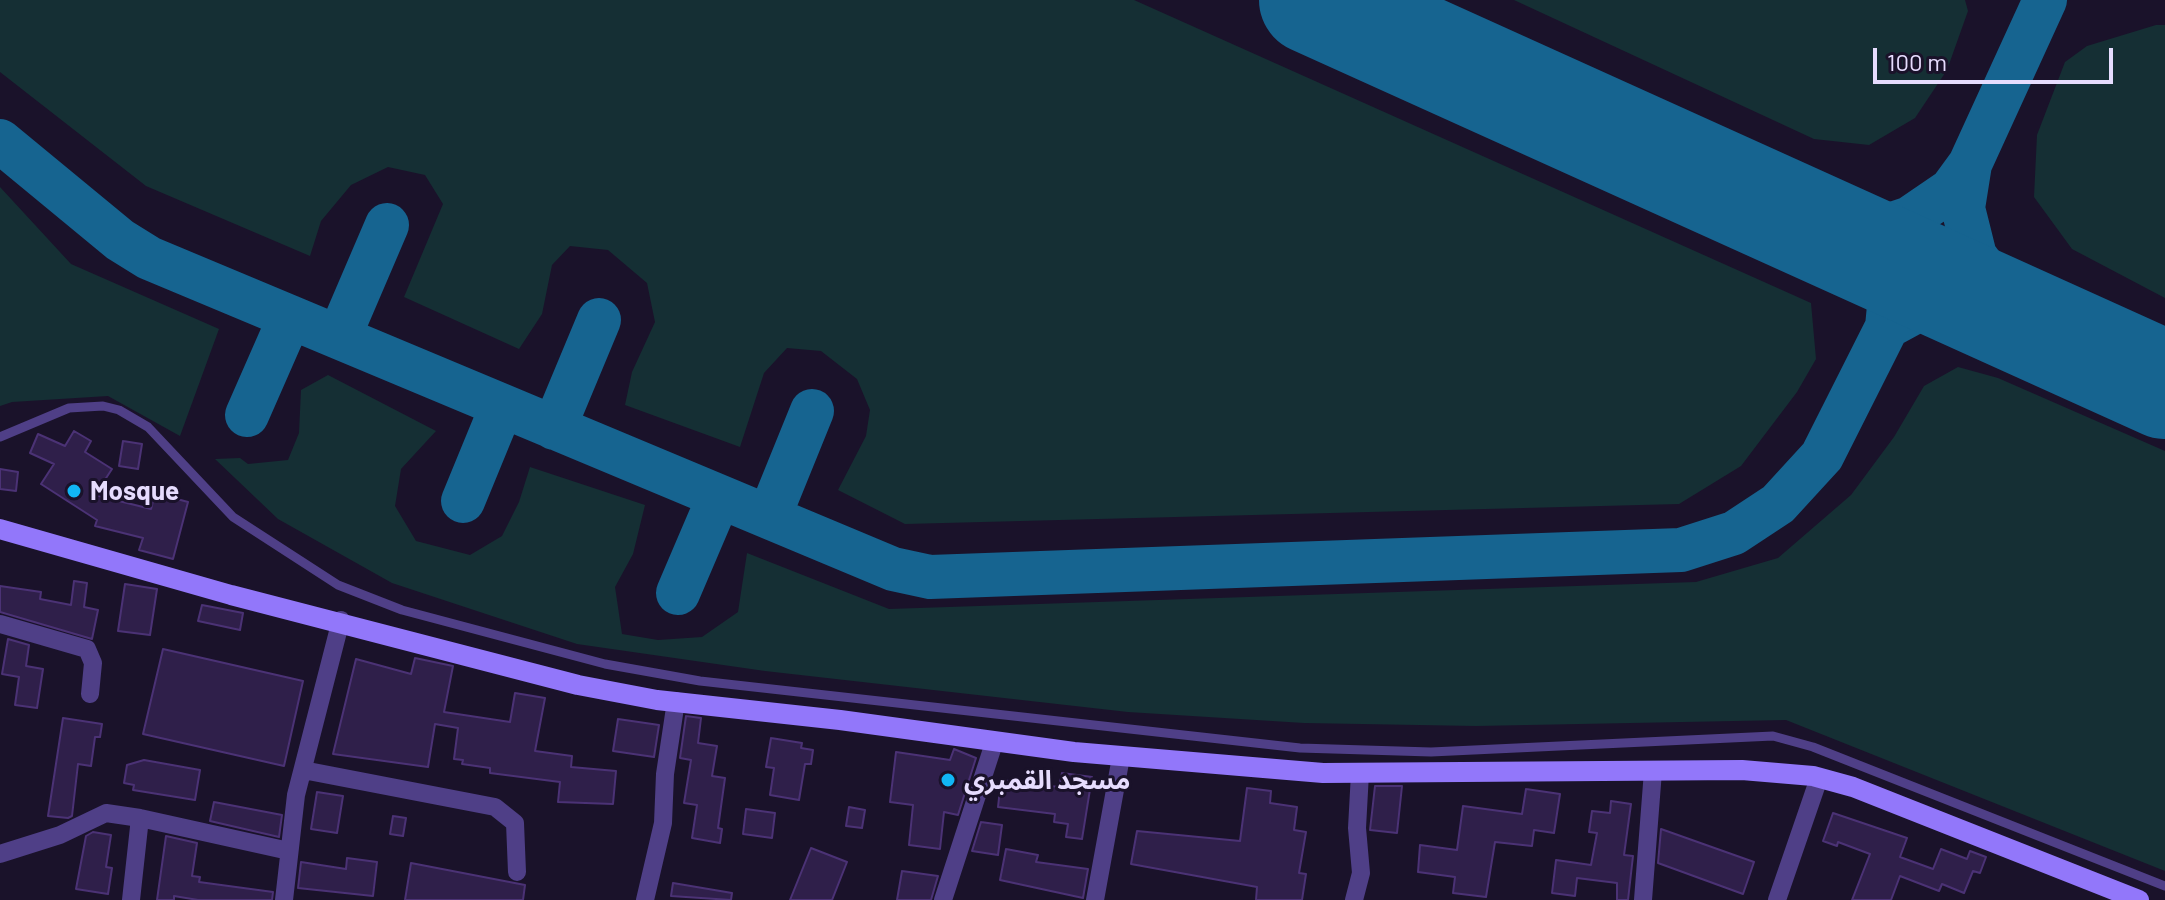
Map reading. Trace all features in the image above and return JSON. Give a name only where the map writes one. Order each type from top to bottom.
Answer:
[{"type":"main road","points":[[0,529],[231,595],[341,620],[578,685],[676,701],[1121,757],[1360,773],[1778,770],[1853,787],[2139,900]]},
{"type":"street","points":[[289,899],[289,851],[303,770],[341,620]]},
{"type":"street","points":[[0,624],[87,649],[93,663],[90,694]]},
{"type":"street","points":[[645,900],[663,823],[665,774],[676,701]]},
{"type":"street","points":[[943,900],[994,743]]},
{"type":"street","points":[[1095,900],[1121,757]]},
{"type":"street","points":[[303,770],[495,807],[515,823],[517,872]]},
{"type":"street","points":[[1643,900],[1653,771]]},
{"type":"street","points":[[1354,900],[1361,873],[1357,828],[1360,773]]},
{"type":"street","points":[[1777,900],[1819,778]]},
{"type":"street","points":[[0,854],[60,835],[106,813],[289,851]]},
{"type":"street","points":[[131,900],[140,818]]},
{"type":"lane","points":[[0,437],[69,408],[103,406],[119,410],[148,427],[233,517],[338,585],[402,610],[605,664],[700,681],[1300,748],[1431,752],[1773,736],[1813,747],[2165,886]]},
{"type":"green space","points":[[0,0],[1134,0],[1811,303],[1816,359],[1797,392],[1741,466],[1679,504],[905,524],[838,490],[866,436],[870,410],[857,379],[821,351],[787,348],[764,373],[740,447],[625,405],[632,372],[655,322],[647,283],[608,250],[570,246],[552,265],[542,314],[519,349],[404,297],[443,204],[425,175],[388,167],[351,185],[321,221],[310,256],[146,186],[0,72]]},
{"type":"green space","points":[[1514,0],[1965,0],[1968,11],[1947,70],[1915,118],[1869,145],[1814,139]]},
{"type":"green space","points":[[2165,25],[2165,298],[2072,249],[2034,197],[2037,135],[2065,62],[2087,46]]},
{"type":"green space","points":[[0,187],[71,264],[219,329],[180,436],[108,396],[12,402],[0,406]]},
{"type":"green space","points":[[1958,367],[1998,378],[2165,451],[2165,871],[1786,720],[1476,726],[1304,723],[1128,712],[765,671],[577,644],[392,583],[278,519],[215,459],[240,458],[248,464],[288,460],[299,433],[301,390],[328,375],[436,431],[401,469],[395,506],[416,541],[470,555],[502,536],[519,502],[530,467],[645,505],[633,554],[615,587],[622,634],[658,640],[702,637],[738,612],[747,553],[889,609],[1696,582],[1778,558],[1851,495],[1894,437],[1924,386]]},
{"type":"building","points":[[74,431],[91,441],[85,452],[112,469],[95,495],[151,509],[155,493],[188,502],[173,559],[139,550],[143,538],[95,526],[97,520],[41,484],[54,464],[30,453],[38,434],[65,446]]},
{"type":"building","points":[[123,441],[142,444],[138,469],[119,466]]},
{"type":"building","points":[[0,469],[18,472],[16,491],[0,489]]},
{"type":"building","points":[[74,581],[87,583],[84,607],[98,610],[92,639],[0,612],[0,586],[41,592],[40,599],[71,605]]},
{"type":"building","points":[[125,584],[157,589],[150,635],[118,631]]},
{"type":"building","points":[[202,605],[243,613],[240,630],[198,621]]},
{"type":"building","points":[[8,639],[29,645],[26,666],[43,669],[37,708],[15,705],[19,677],[2,674]]},
{"type":"building","points":[[163,649],[303,681],[284,766],[143,734]]},
{"type":"building","points":[[415,658],[453,666],[444,712],[510,722],[515,693],[545,698],[535,751],[572,756],[571,767],[616,771],[613,804],[558,802],[560,782],[490,773],[490,768],[462,764],[463,760],[454,759],[458,728],[435,724],[428,767],[333,754],[356,659],[411,674]]},
{"type":"building","points":[[686,716],[701,718],[698,743],[717,746],[712,776],[725,778],[718,828],[722,829],[720,843],[692,838],[697,805],[684,803],[691,760],[680,758]]},
{"type":"building","points":[[63,718],[102,724],[100,737],[95,737],[91,766],[78,764],[72,816],[68,818],[48,816]]},
{"type":"building","points":[[618,719],[659,725],[654,757],[613,751]]},
{"type":"building","points":[[771,738],[802,743],[801,748],[813,750],[811,764],[805,764],[799,800],[770,795],[774,768],[766,767]]},
{"type":"building","points":[[954,749],[976,758],[958,815],[944,812],[940,849],[909,845],[913,805],[890,802],[896,752],[950,760]]},
{"type":"building","points":[[144,760],[200,770],[195,800],[133,790],[134,785],[124,783],[127,765]]},
{"type":"building","points":[[1062,773],[1092,777],[1082,839],[1066,837],[1068,824],[1054,822],[1055,814],[998,807],[1001,780],[1059,787]]},
{"type":"building","points":[[1375,786],[1402,786],[1397,833],[1370,830]]},
{"type":"building","points":[[1247,788],[1271,791],[1270,803],[1297,807],[1294,830],[1306,832],[1299,873],[1306,874],[1302,900],[1256,900],[1257,887],[1131,864],[1137,831],[1240,841]]},
{"type":"building","points":[[1526,789],[1560,794],[1554,833],[1534,830],[1532,846],[1495,842],[1486,897],[1453,893],[1455,877],[1418,872],[1420,845],[1457,850],[1463,806],[1522,814]]},
{"type":"building","points":[[317,792],[343,796],[337,833],[311,829]]},
{"type":"building","points":[[1611,801],[1631,804],[1624,855],[1633,856],[1628,900],[1617,900],[1617,883],[1577,878],[1575,896],[1552,893],[1556,860],[1591,865],[1597,833],[1589,832],[1592,811],[1610,813]]},
{"type":"building","points":[[214,802],[282,815],[279,837],[210,821]]},
{"type":"building","points":[[849,807],[865,810],[862,828],[846,826]]},
{"type":"building","points":[[746,809],[775,813],[772,838],[743,834]]},
{"type":"building","points":[[1833,813],[1907,838],[1900,857],[1933,869],[1941,849],[1967,859],[1970,851],[1986,857],[1980,873],[1973,871],[1964,893],[1942,884],[1939,891],[1900,876],[1891,900],[1852,900],[1870,854],[1838,842],[1837,846],[1823,841]]},
{"type":"building","points":[[393,816],[406,818],[403,836],[390,834]]},
{"type":"building","points":[[981,822],[1002,825],[998,855],[972,851]]},
{"type":"building","points":[[1661,829],[1754,862],[1743,894],[1658,863]]},
{"type":"building","points":[[93,832],[111,835],[106,867],[112,868],[108,894],[76,889],[86,836]]},
{"type":"building","points":[[166,836],[197,843],[192,876],[200,877],[199,882],[273,892],[272,900],[198,900],[174,896],[174,900],[157,900]]},
{"type":"building","points":[[811,848],[847,862],[832,900],[790,900]]},
{"type":"building","points":[[1006,849],[1038,855],[1036,862],[1088,869],[1083,898],[1000,880]]},
{"type":"building","points":[[347,858],[377,862],[373,896],[298,888],[301,862],[346,869]]},
{"type":"building","points":[[411,863],[525,885],[523,900],[405,900]]},
{"type":"building","points":[[902,871],[938,876],[931,900],[897,900]]},
{"type":"building","points":[[673,883],[732,893],[731,900],[671,896]]},
{"type":"taxiway","points":[[1970,164],[2045,0]]},
{"type":"taxiway","points":[[0,141],[120,240],[149,258],[893,569],[930,577],[1681,550],[1734,533],[1778,504],[1822,456],[1887,327],[1933,302],[1973,295]]},
{"type":"taxiway","points":[[1829,233],[1886,226],[1910,218],[1951,190],[1970,164],[1963,208],[1975,256],[2007,299],[2046,331]]},
{"type":"taxiway","points":[[339,337],[387,225]]},
{"type":"taxiway","points":[[1854,244],[1885,290],[1889,306],[1887,327]]},
{"type":"taxiway","points":[[247,415],[290,317]]},
{"type":"taxiway","points":[[554,428],[599,320]]},
{"type":"taxiway","points":[[463,501],[502,406]]},
{"type":"taxiway","points":[[769,517],[812,411]]},
{"type":"taxiway","points":[[678,593],[719,497]]},
{"type":"runway","points":[[1313,0],[2165,385]]},
{"type":"place","name":"Mosque","points":[[74,491]]},
{"type":"place","name":"مسجد القمبري","points":[[948,780]]}]
